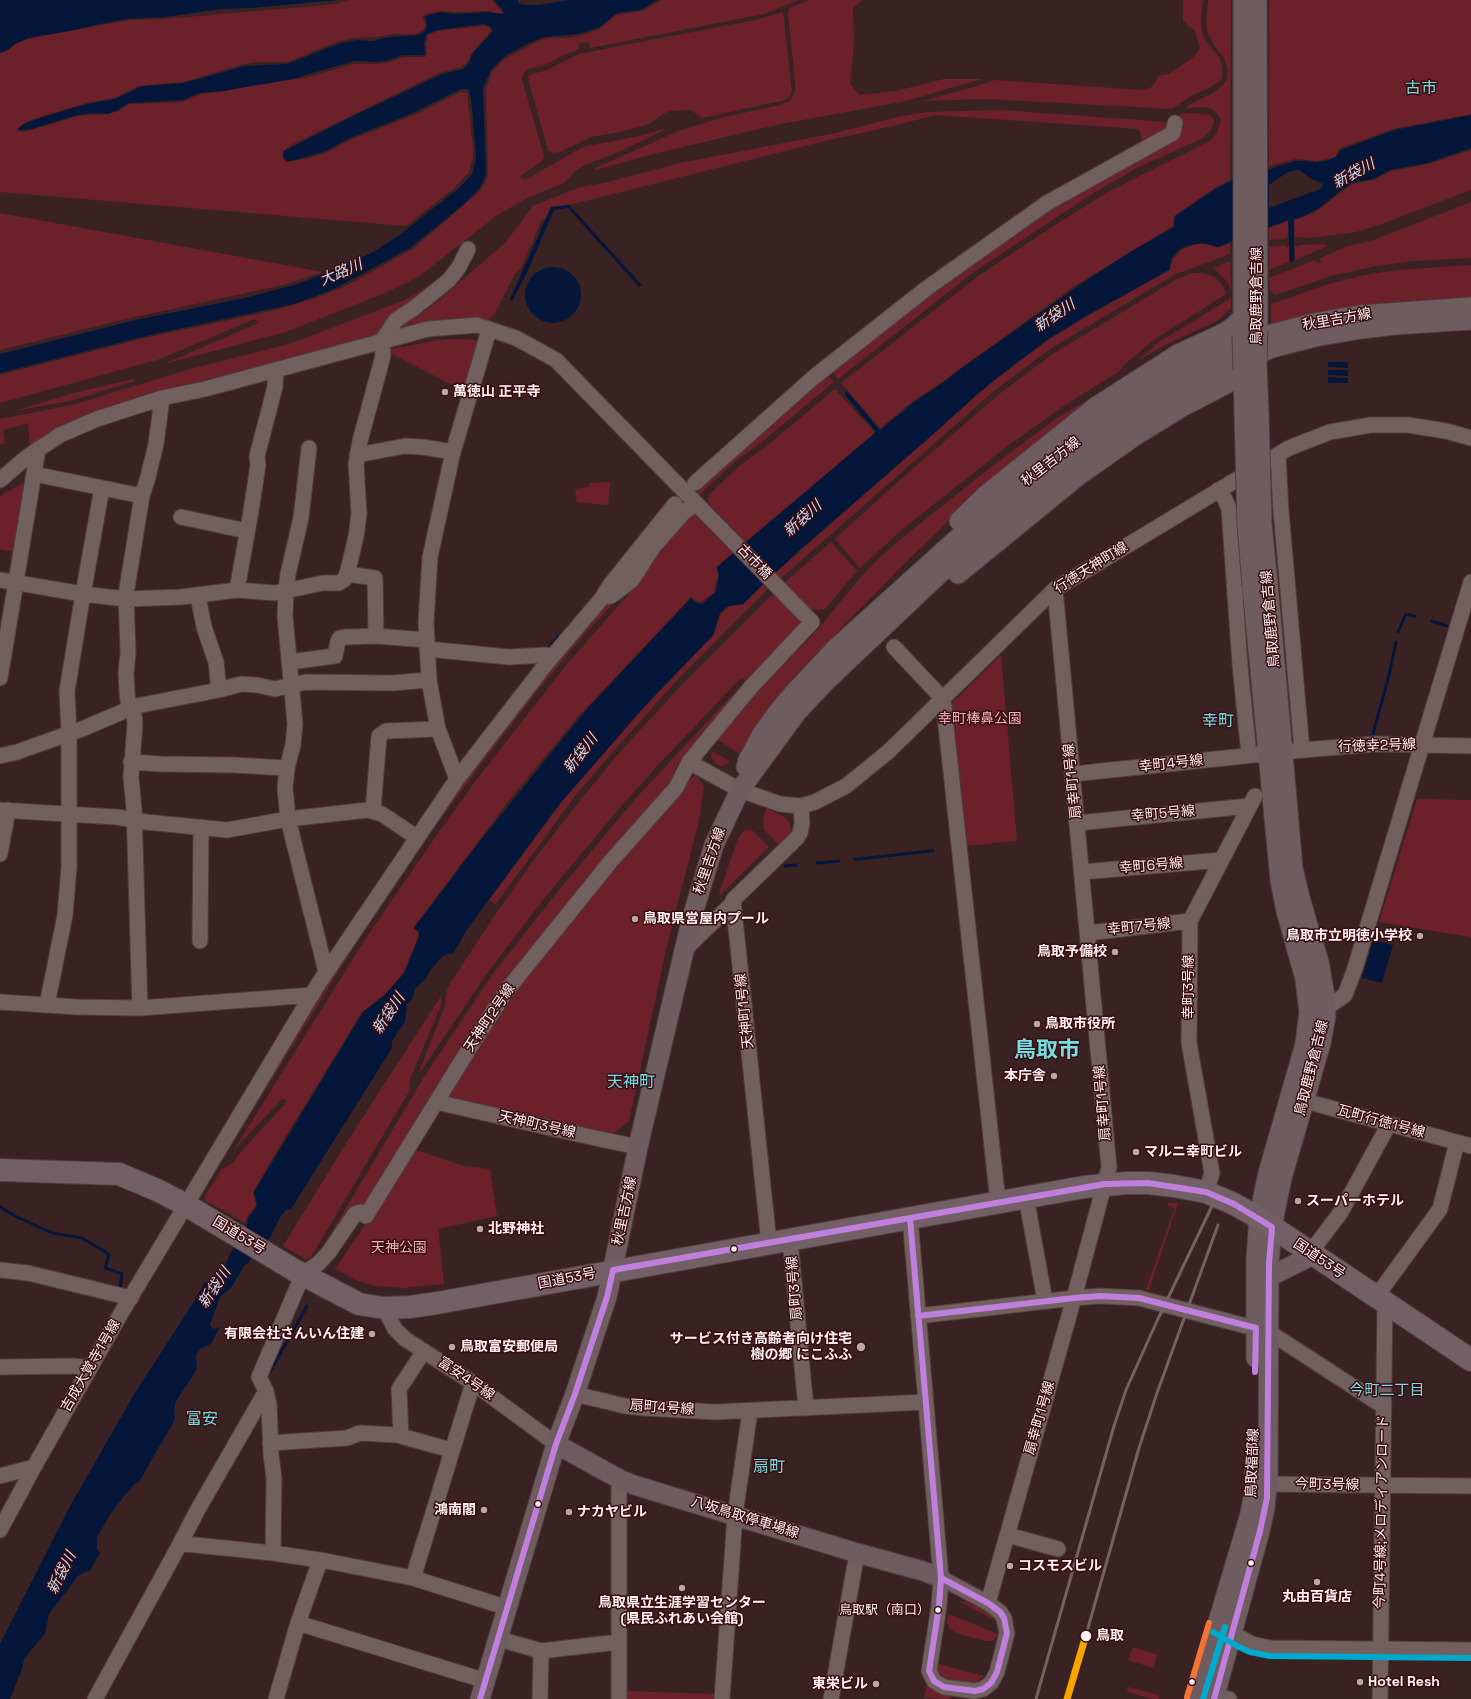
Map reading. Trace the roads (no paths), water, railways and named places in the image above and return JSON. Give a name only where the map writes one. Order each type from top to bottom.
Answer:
[{"type":"highway","name":"国道53号","points":[[0,1170],[120,1174],[157,1190],[186,1205],[300,1272],[359,1304],[384,1308],[410,1307],[437,1303],[613,1270],[1105,1184],[1148,1183],[1206,1192],[1234,1204],[1471,1360]]},
{"type":"main road","name":"鳥取鹿野倉吉線","points":[[1243,0],[1250,320]]},
{"type":"main road","name":"鳥取鹿野倉吉線","points":[[1257,0],[1248,369],[1262,523],[1260,585],[1276,753],[1293,868],[1300,898],[1320,962],[1326,1008],[1321,1043],[1297,1099]]},
{"type":"main road","name":"秋里吉方線","points":[[483,1690],[556,1444],[576,1394],[607,1298],[638,1146],[700,890],[714,845],[740,790],[748,760],[762,734],[792,694],[836,648],[979,519],[1022,483],[1105,421],[1179,374],[1226,351],[1272,334],[1314,323],[1385,312],[1471,307]]},
{"type":"main road","points":[[836,648],[876,597],[924,555],[986,494],[1097,406],[1178,354],[1224,333],[1234,326],[1250,320]]},
{"type":"main road","name":"秋里吉方線","points":[[740,790],[797,712],[826,682],[936,577],[1025,500],[1119,428],[1181,390],[1222,369],[1272,348],[1315,337],[1373,327],[1471,320]]},
{"type":"main road","points":[[826,682],[1078,476],[1135,436],[1248,369]]},
{"type":"main road","name":"鳥取鹿野倉吉線","points":[[1265,1223],[1280,1183],[1297,1099],[1308,1024],[1309,1006],[1305,979],[1286,911],[1280,880],[1276,753]]},
{"type":"main road","name":"鳥取福部線","points":[[1262,1330],[1269,1277],[1265,1223]]},
{"type":"main road","name":"鳥取福部線","points":[[1219,1698],[1225,1629],[1246,1527],[1252,1504],[1261,1484],[1262,1330],[1256,1259],[1265,1223]]},
{"type":"main road","points":[[1269,1277],[1311,1254]]},
{"type":"main road","name":"八坂鳥取停車場線","points":[[556,1444],[621,1480],[857,1553],[923,1571],[941,1578]]},
{"type":"main road","name":"鳥取福部線","points":[[1195,1699],[1225,1629]]},
{"type":"street","points":[[695,483],[814,377],[927,288],[1047,203],[1173,133],[1175,123]]},
{"type":"street","points":[[0,580],[83,594],[126,599],[198,596],[237,590],[275,593],[323,583],[339,583],[345,579],[356,537],[359,513],[356,464],[357,455],[383,356],[382,341],[396,320],[413,309],[448,280],[459,267],[468,249]]},
{"type":"street","name":"古市橋","points":[[0,480],[27,457],[60,435],[97,419],[162,398],[205,389],[428,329],[477,325],[516,338],[556,360],[803,612]]},
{"type":"street","points":[[457,779],[438,729],[429,680],[426,622],[430,557],[453,452],[489,330]]},
{"type":"street","points":[[237,590],[258,465],[257,456],[275,387],[276,370]]},
{"type":"street","points":[[140,1008],[131,762],[135,723],[134,714],[129,709],[126,672],[128,652],[125,608],[142,496],[156,444],[162,398]]},
{"type":"street","name":"行徳天神町線","points":[[689,762],[740,790],[780,804],[801,806],[824,798],[856,779],[888,752],[1055,589],[1278,454],[1289,448],[1330,432],[1371,425],[1408,425],[1446,431],[1471,438]]},
{"type":"street","points":[[357,455],[404,446],[453,452]]},
{"type":"street","points":[[309,448],[301,518],[288,574],[286,591],[285,616],[288,662],[293,686],[296,724],[293,745],[287,768],[285,788],[288,818],[326,972]]},
{"type":"street","points":[[0,678],[38,449]]},
{"type":"street","points":[[1278,454],[1281,511],[1302,750]]},
{"type":"street","points":[[34,474],[142,496]]},
{"type":"street","points":[[47,1005],[67,897],[69,867],[70,814],[67,691],[102,488]]},
{"type":"street","points":[[1218,490],[1225,500],[1228,509],[1240,665],[1249,756]]},
{"type":"street","name":"吉成大覚寺1号線","points":[[0,1530],[34,1467],[131,1298],[326,972],[416,837],[457,779],[552,657],[602,598],[610,585],[675,504]]},
{"type":"street","points":[[602,598],[611,596],[632,580],[654,546],[684,512],[700,508]]},
{"type":"street","points":[[181,517],[247,531]]},
{"type":"street","points":[[347,574],[375,578],[376,636]]},
{"type":"street","points":[[1326,1008],[1345,995],[1471,582]]},
{"type":"street","name":"扇幸町1号線","points":[[988,1603],[1074,1298],[1109,1167],[1055,589]]},
{"type":"street","points":[[198,596],[204,627],[216,662],[219,690]]},
{"type":"street","name":"天神町2号線","points":[[300,1272],[319,1263],[329,1252],[355,1214],[360,1212],[366,1216],[507,990],[611,861],[676,788],[689,762],[751,687],[812,622],[803,612]]},
{"type":"street","points":[[288,662],[335,656],[340,638],[376,636],[509,657],[546,655],[552,657]]},
{"type":"street","points":[[894,647],[943,699],[998,1202]]},
{"type":"street","points":[[0,756],[17,752],[69,734],[129,709],[148,703],[219,690],[242,684],[257,685],[275,689],[310,682],[392,683],[429,680]]},
{"type":"street","points":[[373,811],[379,736],[386,731],[438,729]]},
{"type":"street","name":"行徳幸2号線","points":[[1276,753],[1375,744],[1471,746]]},
{"type":"street","name":"幸町4号線","points":[[1073,774],[1276,753]]},
{"type":"street","points":[[131,762],[242,765],[287,768]]},
{"type":"street","name":"幸町5号線","points":[[1078,823],[1252,801]]},
{"type":"street","name":"幸町3号線","points":[[1206,1192],[1212,1173],[1189,1043],[1190,921],[1252,801]]},
{"type":"street","points":[[684,951],[733,903],[733,900],[797,838],[802,824],[801,806]]},
{"type":"street","points":[[0,854],[4,810],[116,817],[227,830],[288,818],[368,810],[382,814],[416,837]]},
{"type":"street","points":[[200,942],[201,827]]},
{"type":"street","name":"幸町6号線","points":[[1082,872],[1221,860]]},
{"type":"street","name":"天神町1号線","points":[[733,903],[768,1243]]},
{"type":"street","name":"幸町7号線","points":[[1088,932],[1190,921]]},
{"type":"street","points":[[0,1002],[140,1008],[312,995]]},
{"type":"street","name":"瓦町行徳1号線","points":[[1297,1099],[1464,1144]]},
{"type":"street","name":"天神町3号線","points":[[436,1102],[595,1138],[638,1146]]},
{"type":"street","points":[[1311,1254],[1341,1212],[1389,1124]]},
{"type":"street","points":[[1380,1299],[1440,1209],[1464,1144]]},
{"type":"street","points":[[1026,1197],[1045,1301]]},
{"type":"street","points":[[910,1218],[941,1578],[939,1606],[929,1665],[931,1677],[937,1685],[975,1691],[983,1689],[991,1683],[994,1678],[1007,1633],[1006,1625],[1000,1612],[988,1603],[941,1578]]},
{"type":"street","name":"扇町3号線","points":[[790,1240],[806,1408]]},
{"type":"street","points":[[0,1270],[28,1273],[131,1298]]},
{"type":"street","points":[[272,1553],[274,1478],[270,1443],[269,1404],[266,1391],[259,1377],[300,1272]]},
{"type":"street","points":[[918,1316],[1074,1298],[1100,1296],[1139,1298],[1262,1330],[1383,1406]]},
{"type":"street","name":"今町4号線;メロディアンロード","points":[[1380,1299],[1383,1406],[1380,1699]]},
{"type":"street","name":"富安4号線","points":[[384,1308],[395,1329],[405,1339],[473,1383],[556,1444]]},
{"type":"street","points":[[401,1436],[399,1389],[424,1351]]},
{"type":"street","points":[[0,1367],[72,1366],[84,1367],[89,1370]]},
{"type":"street","points":[[412,1578],[473,1383]]},
{"type":"street","points":[[95,1699],[197,1511],[266,1391]]},
{"type":"street","name":"扇町4号線","points":[[576,1394],[625,1406],[644,1408],[715,1412],[806,1408]]},
{"type":"street","points":[[806,1408],[926,1402]]},
{"type":"street","points":[[722,1699],[735,1515],[750,1411]]},
{"type":"street","points":[[270,1443],[347,1438],[360,1433],[401,1436],[451,1450]]},
{"type":"street","points":[[0,1476],[34,1467]]},
{"type":"street","points":[[619,1699],[619,1489],[621,1480]]},
{"type":"street","name":"今町3号線","points":[[1261,1484],[1471,1486]]},
{"type":"street","points":[[1008,1535],[1058,1549]]},
{"type":"street","points":[[180,1544],[272,1553],[412,1578],[508,1608]]},
{"type":"street","points":[[831,1699],[857,1553]]},
{"type":"street","points":[[276,1699],[298,1623],[320,1561]]},
{"type":"street","points":[[923,1571],[934,1590],[939,1606]]},
{"type":"street","points":[[939,1606],[945,1598],[966,1591]]},
{"type":"street","points":[[298,1623],[483,1690]]},
{"type":"street","points":[[1225,1629],[1252,1644],[1271,1648],[1471,1650]]},
{"type":"street","points":[[499,1639],[541,1651],[618,1642]]},
{"type":"street","points":[[540,1699],[541,1651]]},
{"type":"water","points":[[0,0],[338,0],[251,8],[221,9],[165,17],[128,19],[28,38],[0,53]]},
{"type":"water","name":"大路川","points":[[494,0],[518,0],[518,3],[525,5],[539,5],[569,0],[657,0],[641,10],[617,13],[600,27],[579,34],[544,37],[527,44],[505,56],[491,70],[483,88],[486,174],[480,188],[462,206],[410,248],[334,289],[294,304],[150,335],[0,373],[0,354],[140,319],[245,298],[298,284],[375,251],[398,236],[458,189],[472,174],[476,158],[471,98],[468,89],[461,89],[415,112],[350,138],[326,151],[287,161],[283,158],[284,151],[353,116],[442,74],[463,69],[469,63],[472,54],[493,31],[492,28],[484,24],[438,30],[427,34],[424,43],[426,55],[402,55],[378,62],[353,61],[293,79],[223,91],[200,93],[183,100],[129,103],[108,114],[92,113],[78,115],[32,129],[17,130],[24,124],[86,104],[115,99],[142,86],[184,83],[245,66],[287,64],[338,44],[357,40],[372,41],[390,37],[419,35],[425,31],[427,26],[425,16],[441,12],[455,14],[488,12],[504,13]]},
{"type":"water","name":"新袋川","points":[[1471,115],[1471,148],[1428,163],[1390,170],[1373,179],[1351,183],[1319,208],[1302,217],[1294,219],[1294,261],[1290,262],[1288,220],[1218,247],[1202,243],[1185,246],[1172,258],[1169,270],[1086,316],[1047,340],[1011,367],[976,395],[801,549],[743,604],[729,606],[720,613],[713,635],[643,708],[557,807],[466,931],[453,954],[451,953],[443,956],[432,968],[424,981],[415,989],[412,999],[407,1004],[405,1022],[392,1041],[392,1048],[291,1209],[286,1210],[280,1217],[270,1238],[243,1267],[232,1287],[220,1297],[210,1325],[213,1329],[220,1327],[211,1344],[200,1349],[196,1355],[197,1368],[176,1401],[173,1423],[139,1482],[134,1484],[111,1513],[97,1537],[97,1549],[100,1553],[90,1571],[86,1571],[78,1576],[49,1614],[45,1634],[24,1659],[22,1669],[10,1699],[0,1699],[0,1644],[69,1508],[133,1396],[205,1282],[212,1286],[221,1275],[230,1254],[247,1226],[248,1218],[257,1206],[254,1192],[363,1012],[386,994],[405,972],[419,936],[419,932],[414,928],[480,841],[585,711],[691,598],[697,603],[702,604],[716,592],[719,575],[717,567],[876,432],[845,395],[845,393],[847,391],[880,430],[918,399],[936,388],[960,369],[1078,286],[1125,255],[1174,227],[1175,216],[1215,189],[1229,182],[1295,161],[1317,162],[1329,160],[1336,157],[1341,150],[1394,130]],"holes":[[[1296,170],[1301,171],[1310,178],[1321,183],[1323,185],[1320,189],[1269,208],[1269,185],[1286,173]]]},
{"type":"water","points":[[569,205],[642,285],[639,287],[568,208],[554,210],[527,273],[512,301],[510,299],[551,207]]},
{"type":"water","points":[[547,267],[559,267],[573,275],[581,289],[579,306],[573,315],[559,323],[547,323],[537,318],[530,311],[525,301],[525,289],[530,279],[537,272]]},
{"type":"water","points":[[1328,362],[1348,362],[1348,368],[1328,367]]},
{"type":"water","points":[[1328,370],[1348,370],[1348,376],[1328,375]]},
{"type":"water","points":[[1328,377],[1348,378],[1348,383],[1328,383]]},
{"type":"water","points":[[934,849],[935,852],[854,861],[854,858]]},
{"type":"water","points":[[1373,940],[1393,945],[1382,983],[1362,978]]},
{"type":"waterway","points":[[1398,632],[1406,614],[1415,616]]},
{"type":"waterway","points":[[1432,621],[1447,626]]},
{"type":"waterway","points":[[547,650],[559,636]]},
{"type":"waterway","points":[[1373,734],[1389,675],[1396,642]]},
{"type":"waterway","points":[[1079,766],[1090,764]]},
{"type":"waterway","points":[[817,863],[839,861]]},
{"type":"waterway","points":[[785,866],[796,865]]},
{"type":"waterway","points":[[0,1207],[15,1216],[52,1233],[82,1238],[109,1254],[105,1268],[122,1274],[120,1289]]},
{"type":"waterway","points":[[268,1375],[307,1306]]},
{"type":"railway","points":[[1036,1699],[1114,1426],[1126,1390],[1213,1204]]},
{"type":"railway","points":[[1086,1635],[1139,1448],[1157,1393],[1218,1225]]},
{"type":"place","name":"萬徳山 正平寺","points":[[445,392]]},
{"type":"place","name":"鳥取県営屋内プール","points":[[635,919]]},
{"type":"place","name":"鳥取市立明徳小学校","points":[[1420,936]]},
{"type":"place","name":"鳥取予備校","points":[[1115,952]]},
{"type":"place","name":"鳥取市役所","points":[[1037,1024]]},
{"type":"place","name":"本庁舎","points":[[1054,1076]]},
{"type":"place","name":"マルニ幸町ビル","points":[[1136,1152]]},
{"type":"place","name":"スーパーホテル","points":[[1298,1201]]},
{"type":"place","name":"北野神社","points":[[480,1229]]},
{"type":"place","name":"有限会社さんいん住建","points":[[372,1334]]},
{"type":"place","name":"鳥取富安郵便局","points":[[452,1347]]},
{"type":"place","name":"サービス付き高齢者向け住宅 樹の郷 にこふふ","points":[[861,1347]]},
{"type":"place","name":"鴻南閣","points":[[484,1510]]},
{"type":"place","name":"ナカヤビル","points":[[569,1512]]},
{"type":"place","name":"コスモスビル","points":[[1010,1566]]},
{"type":"place","name":"丸由百貨店","points":[[1317,1582]]},
{"type":"place","name":"鳥取県立生涯学習センター (県民ふれあい会館)","points":[[682,1588]]},
{"type":"place","name":"鳥取駅（南口）","points":[[938,1610]]},
{"type":"place","name":"鳥取","points":[[1086,1636]]},
{"type":"place","name":"Hotel Resh","points":[[1360,1682]]},
{"type":"place","name":"東栄ビル","points":[[876,1684]]},
{"type":"district","name":"古市","points":[[1421,89]]},
{"type":"district","name":"幸町","points":[[1218,722]]},
{"type":"district","name":"鳥取市","points":[[1047,1051]]},
{"type":"district","name":"天神町","points":[[631,1083]]},
{"type":"district","name":"今町二丁目","points":[[1387,1391]]},
{"type":"district","name":"富安","points":[[202,1420]]},
{"type":"district","name":"扇町","points":[[769,1468]]},
{"type":"park label","name":"幸町棒鼻公園","points":[[980,719]]},
{"type":"park label","name":"天神公園","points":[[399,1248]]}]
